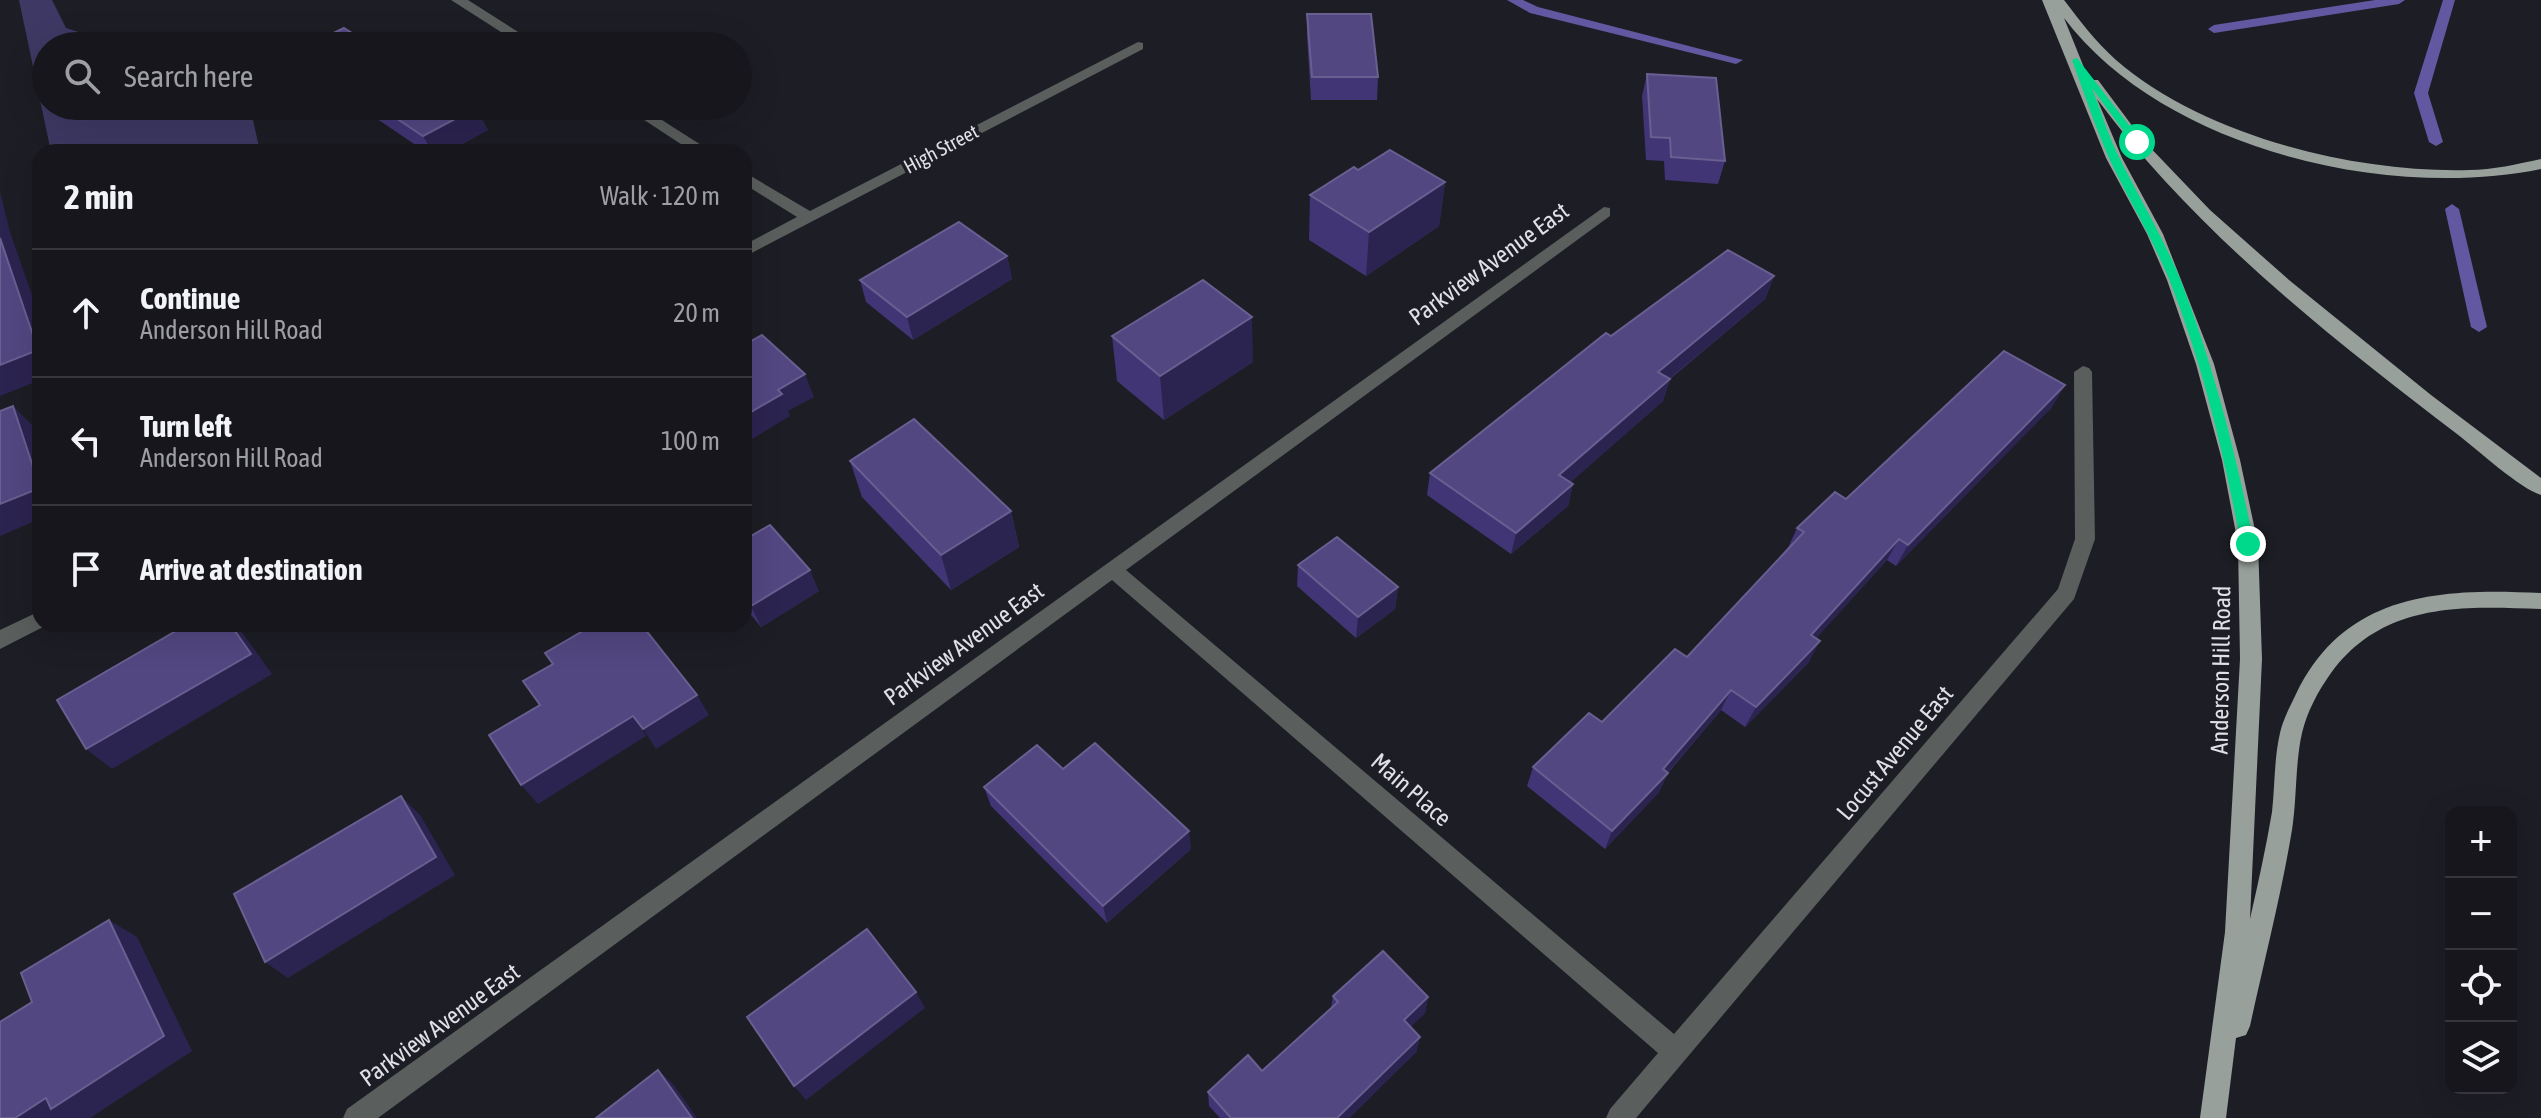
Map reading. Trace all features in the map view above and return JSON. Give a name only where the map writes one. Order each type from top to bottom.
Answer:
[{"type":"main road","name":"Anderson Hill Road","points":[[2049,0],[2077,60],[2114,158],[2155,234],[2175,280],[2200,350],[2231,460],[2248,544],[2251,659],[2237,932],[2215,1118]]},
{"type":"main road","points":[[2057,0],[2085,36],[2114,65],[2162,99],[2251,137],[2314,157],[2375,169],[2469,175],[2541,164]]},
{"type":"main road","name":"Anderson Hill Road","points":[[2077,60],[2137,142],[2204,214],[2342,333],[2541,488]]},
{"type":"main road","points":[[2215,1118],[2283,814],[2293,725],[2312,684],[2344,643],[2379,616],[2422,603],[2480,597],[2541,601]]},
{"type":"street","points":[[458,0],[510,32]]},
{"type":"street","name":"High Street","points":[[752,248],[1138,46]]},
{"type":"street","points":[[653,120],[691,144]]},
{"type":"street","points":[[752,182],[810,218]]},
{"type":"street","name":"Parkview Avenue East","points":[[356,1118],[1604,212]]},
{"type":"street","name":"Locust Avenue East","points":[[1619,1118],[2067,593],[2085,539],[2083,372]]},
{"type":"street","name":"Main Place","points":[[1112,569],[1675,1051]]},
{"type":"street","points":[[0,640],[32,623]]},
{"type":"shaded area","points":[[19,0],[52,0],[66,28],[78,32],[32,32],[32,62]]},
{"type":"shaded area","points":[[44,120],[253,120],[258,144],[49,144]]},
{"type":"building","points":[[1307,14],[1371,14],[1378,77],[1312,77]]},
{"type":"building","points":[[1647,74],[1716,78],[1725,161],[1671,157],[1670,138],[1651,137]]},
{"type":"building","points":[[399,120],[453,120],[423,136]]},
{"type":"building","points":[[1390,150],[1445,182],[1369,232],[1310,195],[1354,167],[1358,170]]},
{"type":"building","points":[[959,222],[1007,256],[907,317],[860,280]]},
{"type":"building","points":[[0,238],[32,332],[32,352],[0,365]]},
{"type":"building","points":[[1728,250],[1774,276],[1658,372],[1670,379],[1559,475],[1573,484],[1516,533],[1430,473],[1606,333],[1611,336]]},
{"type":"building","points":[[1203,280],[1252,317],[1160,376],[1112,336]]},
{"type":"building","points":[[762,335],[805,374],[778,390],[782,394],[752,411],[752,341]]},
{"type":"building","points":[[2004,351],[2065,385],[1908,545],[1899,539],[1811,635],[1820,641],[1756,707],[1731,690],[1663,769],[1668,773],[1612,831],[1533,767],[1589,713],[1602,722],[1675,649],[1687,657],[1804,532],[1797,528],[1835,492],[1846,499]]},
{"type":"building","points":[[13,406],[32,464],[32,491],[0,504],[0,411]]},
{"type":"building","points":[[914,419],[1011,511],[941,555],[850,461]]},
{"type":"building","points":[[770,525],[810,570],[752,605],[752,535]]},
{"type":"building","points":[[1337,537],[1398,587],[1358,617],[1298,565]]},
{"type":"building","points":[[174,632],[236,632],[251,654],[86,749],[57,700]]},
{"type":"building","points":[[581,632],[647,632],[697,695],[643,729],[633,716],[521,785],[489,735],[540,705],[523,681],[553,664],[545,653]]},
{"type":"building","points":[[1095,743],[1189,831],[1103,906],[984,787],[1037,745],[1063,769]]},
{"type":"building","points":[[401,796],[436,857],[265,962],[234,894]]},
{"type":"building","points":[[109,920],[164,1036],[51,1109],[46,1098],[15,1118],[0,1118],[0,1022],[32,1002],[21,973]]},
{"type":"building","points":[[867,929],[916,992],[794,1086],[747,1017]]},
{"type":"building","points":[[1383,951],[1428,997],[1404,1020],[1420,1037],[1337,1118],[1231,1118],[1208,1092],[1248,1055],[1262,1071],[1338,1002],[1333,996]]},
{"type":"building","points":[[658,1070],[692,1118],[596,1118]]},
{"type":"waterway","points":[[1513,0],[1534,10],[1736,60]]},
{"type":"waterway","points":[[2214,29],[2399,0]]},
{"type":"waterway","points":[[2436,142],[2421,93],[2449,0]]},
{"type":"waterway","points":[[2452,209],[2479,327]]},
{"type":"route","points":[[2137,142],[2077,60],[2114,158],[2155,234],[2175,280],[2205,364],[2231,460],[2248,544]]}]
